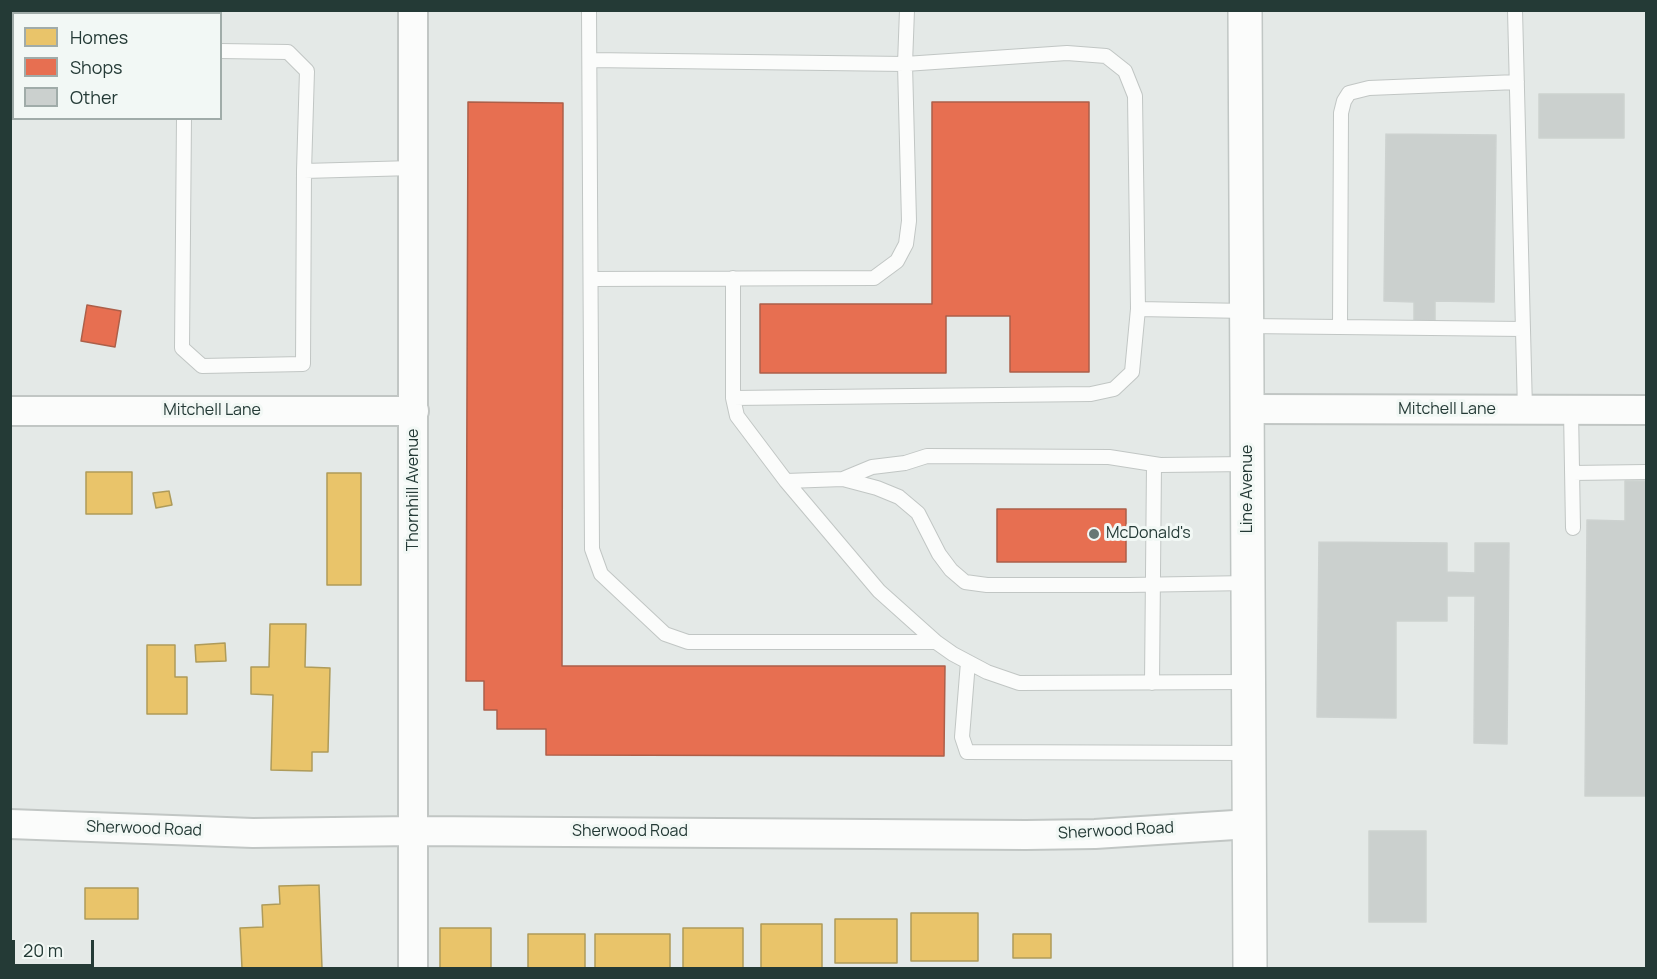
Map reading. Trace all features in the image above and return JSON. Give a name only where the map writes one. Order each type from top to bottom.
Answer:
[{"type":"main road","name":"Line Avenue","points":[[1245,10],[1250,969]]},
{"type":"street","name":"Thornhill Avenue","points":[[413,10],[413,969]]},
{"type":"street","name":"Mitchell Lane","points":[[1248,409],[1647,410]]},
{"type":"street","name":"Mitchell Lane","points":[[10,411],[414,411]]},
{"type":"street","name":"Sherwood Road","points":[[10,824],[253,833],[414,831],[1026,835],[1095,834],[1250,824]]},
{"type":"lane","points":[[589,10],[592,549],[601,574],[665,634],[688,642],[936,642]]},
{"type":"lane","points":[[591,279],[873,278],[897,261],[906,243],[909,221],[905,64],[907,10]]},
{"type":"lane","points":[[1515,10],[1525,410]]},
{"type":"lane","points":[[184,120],[182,348],[202,366],[303,364],[307,70],[288,52],[222,51]]},
{"type":"lane","points":[[590,60],[905,64],[1068,53],[1106,56],[1125,71],[1135,96],[1138,309],[1132,372],[1114,389],[1090,394],[733,398]]},
{"type":"lane","points":[[1340,327],[1341,112],[1349,93],[1369,88],[1517,82]]},
{"type":"lane","points":[[304,171],[413,168]]},
{"type":"lane","points":[[733,278],[733,398],[737,416],[786,481],[879,591],[936,642],[952,654],[987,672],[1019,683],[1249,682]]},
{"type":"lane","points":[[1138,309],[1340,327],[1523,329]]},
{"type":"lane","points":[[1571,410],[1573,528]]},
{"type":"lane","points":[[843,479],[872,467],[905,463],[927,456],[1109,457],[1154,464],[1248,464]]},
{"type":"lane","points":[[1152,683],[1154,464]]},
{"type":"lane","points":[[1572,473],[1647,472]]},
{"type":"lane","points":[[786,481],[843,479],[877,488],[899,497],[918,513],[939,554],[951,570],[965,582],[987,585],[1249,583]]},
{"type":"lane","points":[[968,662],[962,737],[967,752],[1250,753]]},
{"type":"building: Homes","points":[[86,472],[132,472],[132,514],[86,514]]},
{"type":"building: Homes","points":[[327,473],[361,473],[361,585],[327,585]]},
{"type":"building: Homes","points":[[169,491],[172,505],[156,508],[153,493]]},
{"type":"building: Homes","points":[[270,624],[306,624],[305,667],[330,668],[328,752],[312,752],[312,771],[271,770],[273,695],[251,694],[251,667],[269,667]]},
{"type":"building: Homes","points":[[225,643],[226,661],[196,662],[195,645]]},
{"type":"building: Homes","points":[[147,645],[175,645],[175,677],[187,677],[187,714],[147,714]]},
{"type":"building: Homes","points":[[319,885],[322,968],[242,968],[240,928],[263,927],[262,905],[280,904],[279,886]]},
{"type":"building: Homes","points":[[85,888],[138,888],[138,919],[85,919]]},
{"type":"building: Homes","points":[[911,913],[978,913],[978,961],[911,961]]},
{"type":"building: Homes","points":[[835,919],[897,919],[897,963],[835,963]]},
{"type":"building: Homes","points":[[761,924],[822,924],[822,968],[761,968]]},
{"type":"building: Homes","points":[[440,928],[491,928],[491,968],[440,968]]},
{"type":"building: Homes","points":[[683,928],[743,928],[743,968],[683,968]]},
{"type":"building: Homes","points":[[528,934],[585,934],[585,968],[528,968]]},
{"type":"building: Homes","points":[[595,934],[670,934],[670,968],[595,968]]},
{"type":"building: Homes","points":[[1013,934],[1051,934],[1051,958],[1013,958]]},
{"type":"building: Shops","points":[[468,102],[563,103],[562,666],[945,666],[944,756],[546,755],[546,729],[497,729],[497,710],[484,710],[484,681],[466,681]]},
{"type":"building: Shops","points":[[932,102],[1089,102],[1089,372],[1010,372],[1010,316],[946,316],[946,373],[760,373],[760,304],[932,304]]},
{"type":"building: Shops","points":[[87,305],[121,311],[115,347],[81,341]]},
{"type":"building: Shops","points":[[997,509],[1126,509],[1126,562],[997,562]]},
{"type":"building: Other","points":[[1539,94],[1624,94],[1624,138],[1539,138]]},
{"type":"building: Other","points":[[1386,134],[1496,135],[1494,302],[1435,301],[1435,324],[1414,323],[1414,302],[1384,301]]},
{"type":"building: Other","points":[[1625,481],[1646,481],[1646,796],[1585,796],[1587,520],[1625,521]]},
{"type":"building: Other","points":[[1319,542],[1447,543],[1447,572],[1475,573],[1475,543],[1509,543],[1507,744],[1474,743],[1475,596],[1447,596],[1447,621],[1396,621],[1396,718],[1317,717]]},
{"type":"building: Other","points":[[1369,831],[1426,831],[1426,922],[1369,922]]},
{"type":"place","name":"McDonald's","points":[[1094,534]]}]
